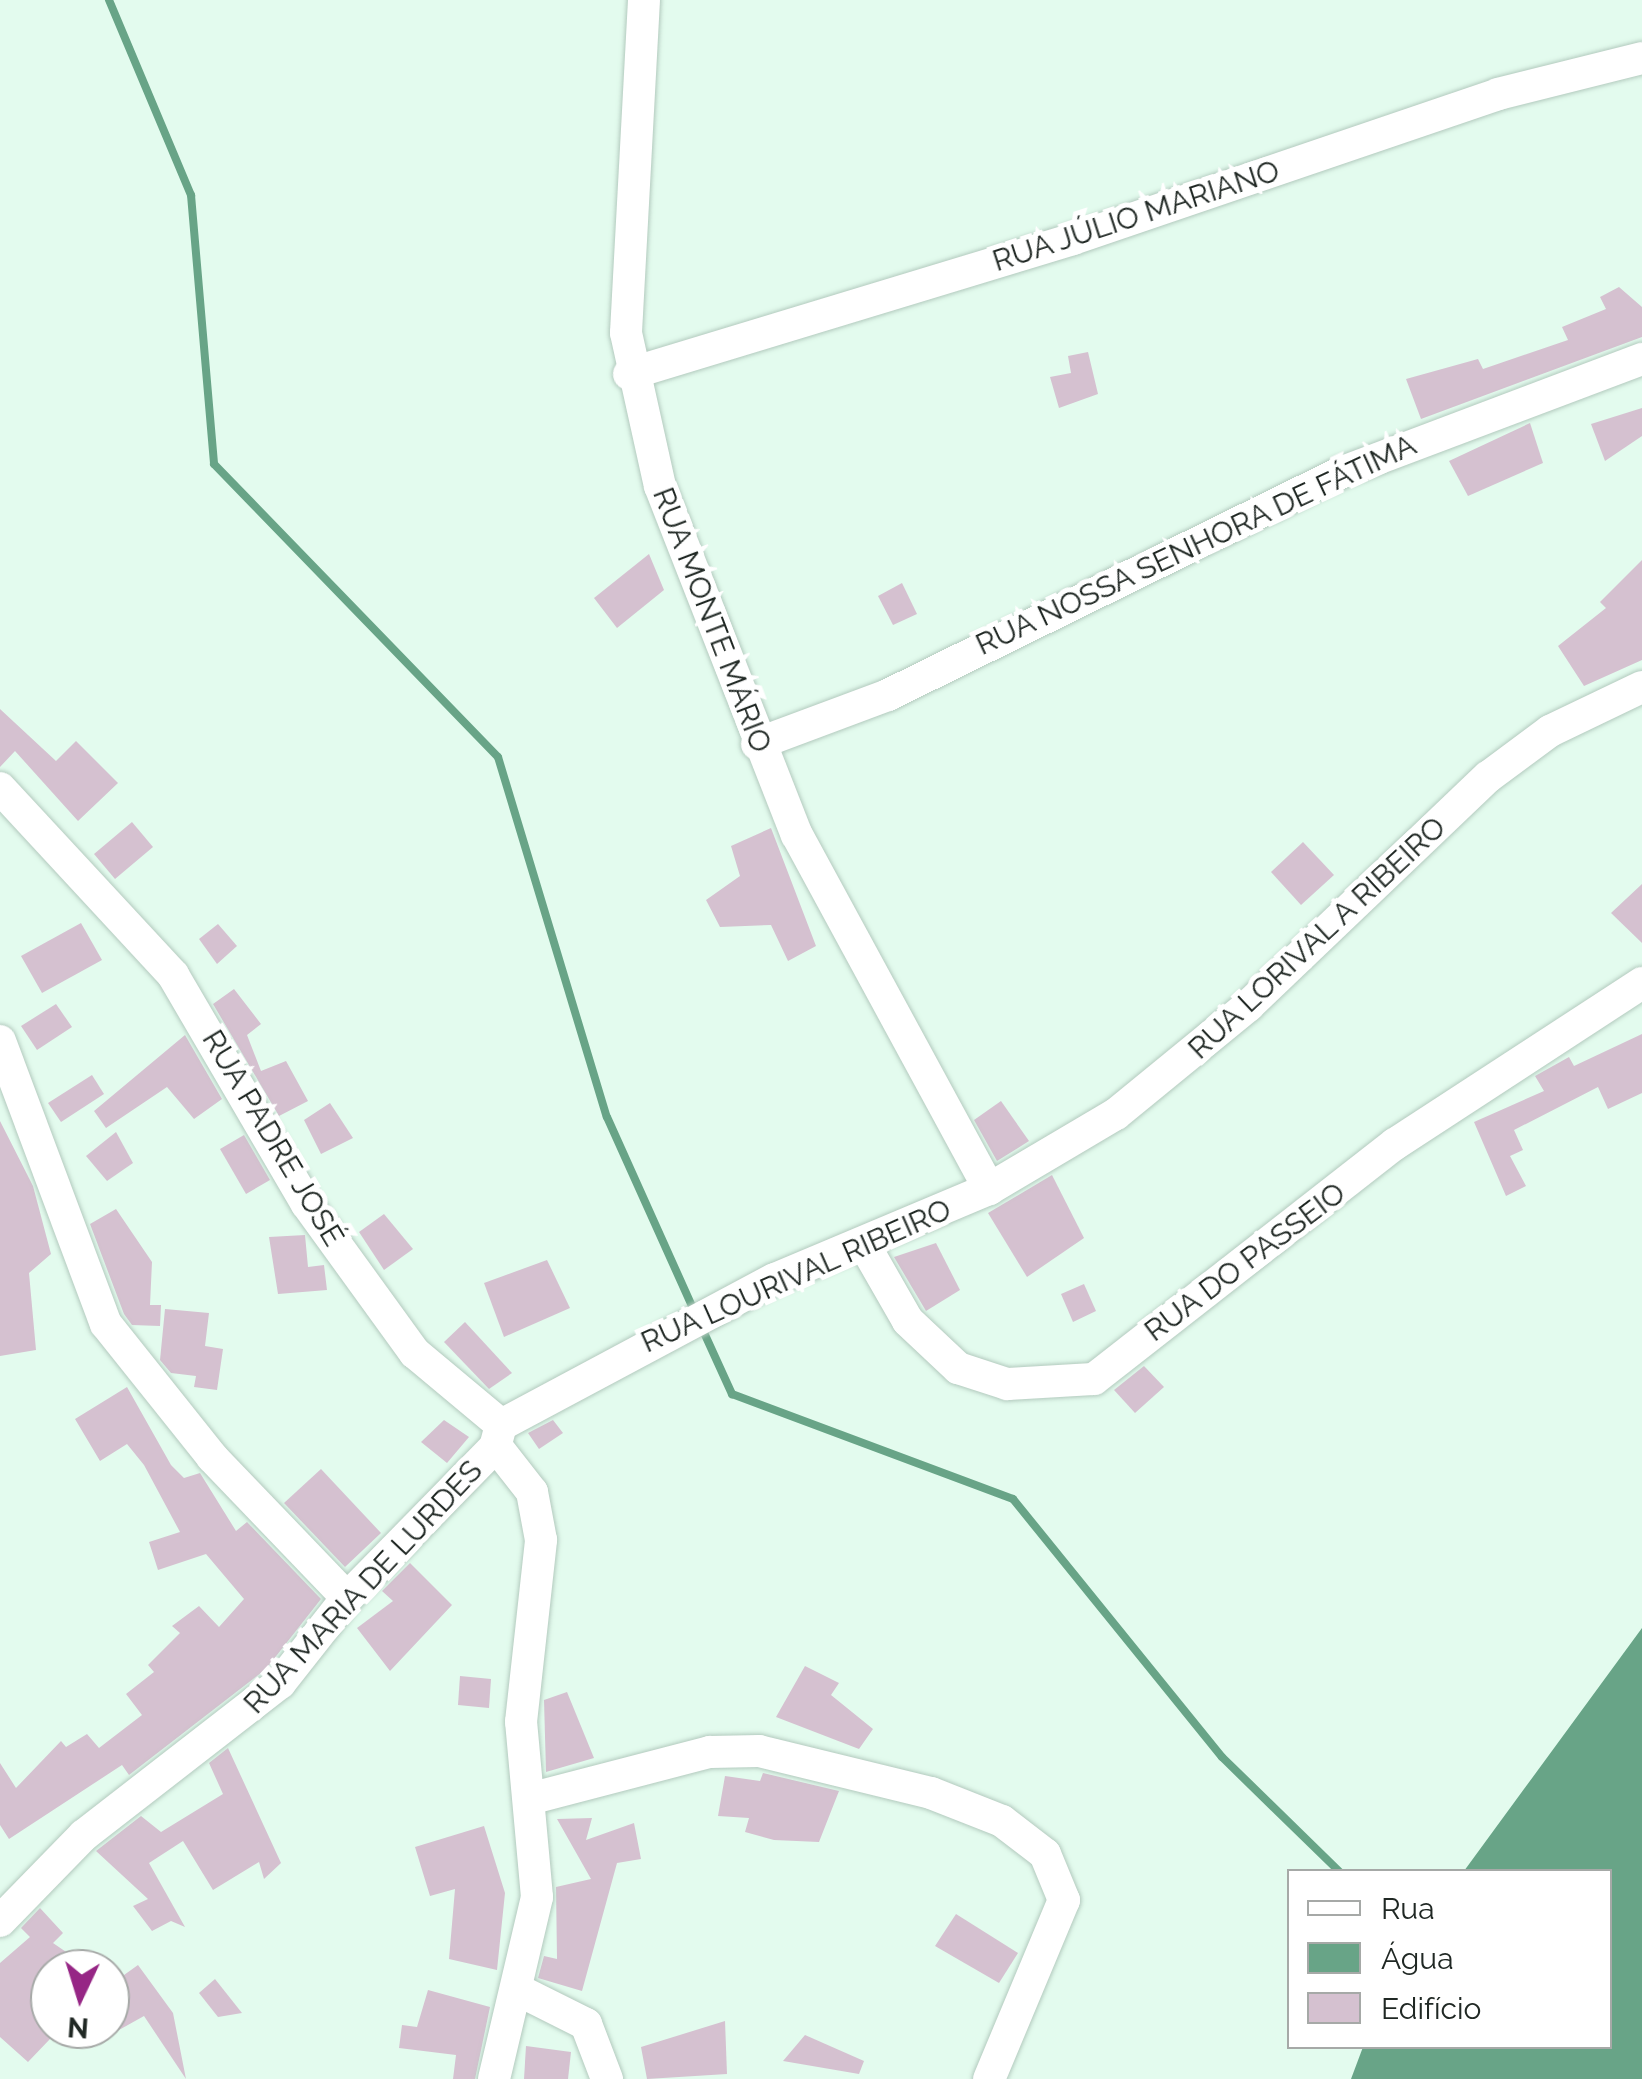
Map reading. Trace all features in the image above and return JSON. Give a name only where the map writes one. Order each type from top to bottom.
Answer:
[{"type":"street","name":"RUA MONTE MÁRIO","points":[[644,0],[629,374],[704,614],[757,744],[846,934],[989,1188]]},
{"type":"street","name":"RUA JÚLIO MARIANO","points":[[629,374],[1073,239],[1498,94],[1642,58]]},
{"type":"street","name":"RUA NOSSA SENHORA DE FÁTIMA","points":[[757,744],[888,695],[1370,460],[1642,359]]},
{"type":"street","name":"RUA LORIVAL A RIBEIRO","points":[[989,1188],[1152,1088],[1488,778],[1550,731],[1642,686]]},
{"type":"street","name":"RUA PADRE JOSÉ","points":[[0,788],[173,975],[307,1204],[415,1353],[498,1435],[532,1492],[541,1540],[521,1722],[536,1897],[520,1991],[494,2079]]},
{"type":"street","name":"RUA DO PASSEIO","points":[[865,1246],[908,1321],[958,1368],[1007,1384],[1094,1379],[1426,1121],[1642,983]]},
{"type":"street","points":[[0,1040],[106,1324],[212,1458],[346,1598]]},
{"type":"street","name":"RUA LOURIVAL RIBEIRO","points":[[498,1435],[603,1364],[775,1279],[865,1246],[989,1188]]},
{"type":"street","name":"RUA MARIA DE LURDES","points":[[0,1921],[84,1835],[280,1684],[346,1598],[498,1435]]},
{"type":"street","points":[[529,1799],[710,1752],[758,1751],[967,1807],[1026,1836],[1058,1870],[1058,1930],[989,2079]]},
{"type":"street","points":[[520,1991],[586,2024],[607,2079]]},
{"type":"water","points":[[1642,1628],[1642,2079],[1351,2079],[1362,2049],[1612,2049],[1612,1869],[1465,1869]]},
{"type":"building","points":[[1619,287],[1642,307],[1642,337],[1421,419],[1406,379],[1478,359],[1483,369],[1568,340],[1562,327],[1606,309],[1600,297]]},
{"type":"building","points":[[1088,352],[1098,394],[1059,408],[1050,377],[1071,373],[1068,356]]},
{"type":"building","points":[[1642,408],[1642,436],[1605,461],[1591,424]]},
{"type":"building","points":[[1530,423],[1543,463],[1468,496],[1449,461]]},
{"type":"building","points":[[649,554],[664,590],[617,628],[594,598]]},
{"type":"building","points":[[1642,560],[1642,660],[1584,686],[1558,646],[1606,608],[1600,602]]},
{"type":"building","points":[[902,583],[917,614],[893,625],[878,596]]},
{"type":"building","points":[[0,709],[56,761],[76,741],[118,783],[78,821],[15,751],[0,767]]},
{"type":"building","points":[[132,822],[153,847],[115,879],[94,854]]},
{"type":"building","points":[[771,828],[816,946],[788,961],[771,925],[720,927],[706,900],[740,876],[731,846]]},
{"type":"building","points":[[1303,842],[1334,875],[1301,905],[1271,872]]},
{"type":"building","points":[[1642,884],[1642,943],[1611,913]]},
{"type":"building","points":[[81,923],[102,960],[42,993],[21,956]]},
{"type":"building","points":[[218,924],[237,946],[217,964],[199,939]]},
{"type":"building","points":[[234,989],[261,1024],[247,1035],[261,1071],[286,1061],[308,1101],[279,1116],[213,1004]]},
{"type":"building","points":[[56,1004],[72,1027],[37,1050],[21,1026]]},
{"type":"building","points":[[1642,1034],[1642,1093],[1608,1109],[1598,1087],[1514,1130],[1523,1150],[1510,1156],[1526,1186],[1506,1196],[1474,1122],[1544,1091],[1535,1076],[1569,1057],[1574,1066]]},
{"type":"building","points":[[185,1035],[222,1099],[194,1119],[167,1087],[106,1128],[94,1111]]},
{"type":"building","points":[[92,1075],[104,1094],[61,1122],[48,1103]]},
{"type":"building","points":[[1001,1101],[1029,1141],[997,1161],[974,1120]]},
{"type":"building","points":[[330,1103],[353,1138],[321,1154],[304,1120]]},
{"type":"building","points":[[0,1121],[33,1186],[51,1254],[29,1273],[36,1350],[0,1356]]},
{"type":"building","points":[[116,1132],[133,1163],[107,1181],[86,1156]]},
{"type":"building","points":[[244,1135],[270,1180],[246,1194],[220,1149]]},
{"type":"building","points":[[1052,1175],[1084,1238],[1027,1277],[988,1213]]},
{"type":"building","points":[[116,1209],[152,1262],[150,1305],[161,1305],[160,1326],[132,1325],[124,1314],[90,1224]]},
{"type":"building","points":[[384,1214],[413,1249],[384,1270],[359,1232]]},
{"type":"building","points":[[305,1235],[308,1267],[324,1265],[327,1290],[278,1294],[269,1237]]},
{"type":"building","points":[[936,1243],[960,1290],[926,1311],[894,1257]]},
{"type":"building","points":[[547,1260],[570,1308],[504,1337],[484,1283]]},
{"type":"building","points":[[1084,1284],[1096,1311],[1073,1322],[1061,1294]]},
{"type":"building","points":[[165,1309],[209,1313],[205,1346],[223,1349],[217,1390],[194,1387],[196,1376],[171,1373],[160,1360]]},
{"type":"building","points":[[465,1322],[512,1373],[489,1389],[444,1342]]},
{"type":"building","points":[[1144,1366],[1164,1387],[1135,1413],[1114,1390]]},
{"type":"building","points":[[127,1387],[171,1465],[184,1478],[200,1473],[236,1531],[247,1522],[321,1599],[266,1669],[129,1775],[122,1765],[9,1839],[0,1825],[0,1763],[16,1788],[61,1741],[66,1747],[87,1734],[99,1748],[142,1715],[126,1694],[154,1672],[148,1665],[180,1633],[172,1626],[199,1606],[219,1627],[244,1599],[206,1554],[158,1570],[149,1542],[180,1532],[144,1465],[127,1444],[100,1461],[75,1419]]},
{"type":"building","points":[[444,1420],[469,1437],[447,1463],[421,1442]]},
{"type":"building","points":[[553,1420],[563,1433],[539,1449],[528,1433]]},
{"type":"building","points":[[321,1469],[381,1533],[345,1567],[284,1503]]},
{"type":"building","points":[[410,1563],[452,1605],[390,1671],[357,1628],[393,1601],[382,1591]]},
{"type":"building","points":[[805,1666],[839,1683],[831,1695],[873,1729],[859,1749],[776,1717]]},
{"type":"building","points":[[460,1676],[491,1679],[489,1708],[458,1705]]},
{"type":"building","points":[[567,1692],[594,1758],[546,1772],[544,1700]]},
{"type":"building","points":[[228,1748],[281,1863],[264,1879],[259,1862],[213,1890],[183,1841],[149,1863],[185,1927],[171,1921],[152,1931],[133,1906],[148,1899],[96,1851],[141,1816],[161,1832],[223,1794],[209,1763]]},
{"type":"building","points":[[763,1773],[839,1791],[819,1842],[774,1840],[745,1832],[749,1818],[718,1816],[725,1776],[760,1781]]},
{"type":"building","points":[[592,1818],[586,1840],[634,1823],[641,1859],[617,1863],[582,1991],[538,1978],[544,1956],[557,1959],[556,1887],[591,1879],[557,1819]]},
{"type":"building","points":[[484,1826],[505,1893],[497,1970],[449,1959],[455,1889],[430,1896],[415,1847]]},
{"type":"building","points":[[40,1908],[63,1933],[53,1943],[62,1949],[30,1949],[30,2049],[40,2049],[28,2062],[0,2037],[0,1963],[30,1937],[21,1928]]},
{"type":"building","points":[[956,1914],[1018,1953],[999,1983],[935,1946]]},
{"type":"building","points":[[138,1965],[173,2013],[186,2079],[144,2016],[130,2024],[130,1971]]},
{"type":"building","points":[[215,1979],[242,2013],[218,2017],[199,1993]]},
{"type":"building","points":[[428,1990],[490,2007],[475,2079],[453,2079],[456,2055],[399,2048],[402,2025],[417,2027]]},
{"type":"building","points":[[725,2021],[727,2074],[647,2079],[641,2047]]},
{"type":"building","points":[[805,2035],[864,2061],[859,2074],[783,2061]]},
{"type":"building","points":[[526,2046],[571,2052],[568,2079],[524,2079]]},
{"type":"waterway","points":[[109,0],[191,195],[214,464],[498,757],[607,1117],[695,1313]]},
{"type":"waterway","points":[[701,1326],[732,1394],[1013,1499],[1222,1757],[1337,1869]]}]
